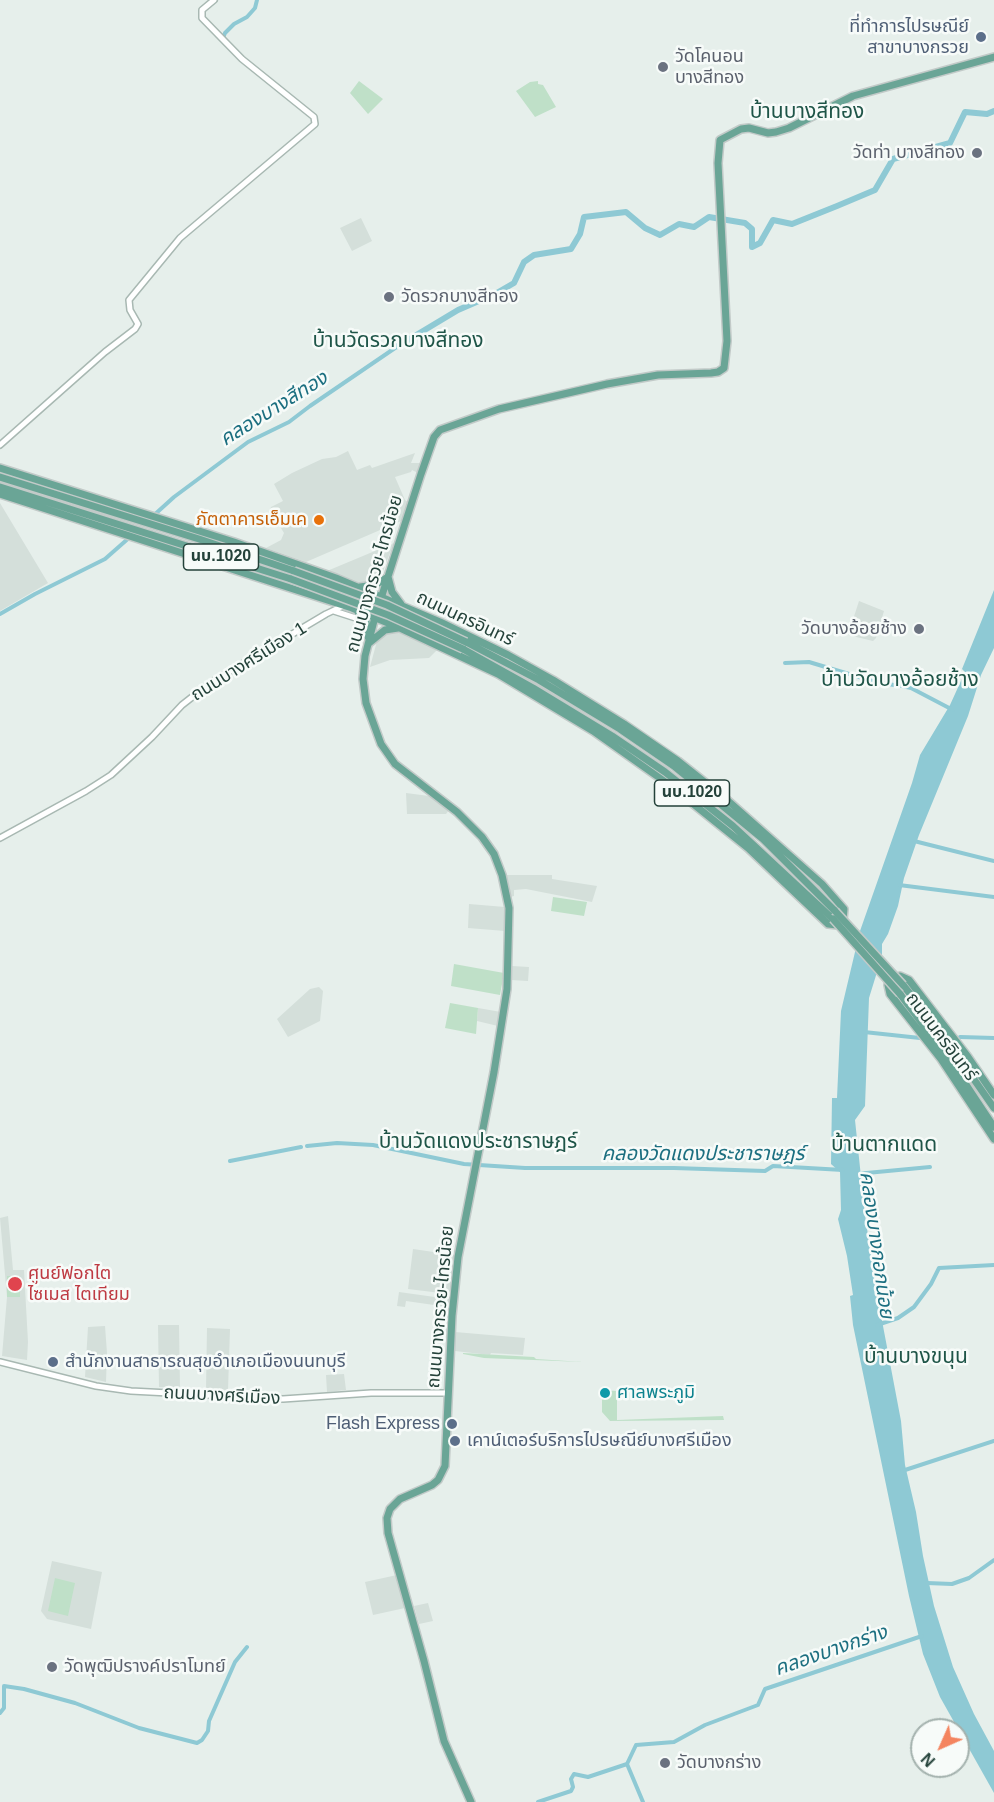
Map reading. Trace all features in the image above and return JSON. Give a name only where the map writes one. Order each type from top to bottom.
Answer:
[{"type":"main road","name":"ถนนบางกรวย-ไทรน้อย","points":[[471,1802],[444,1740],[387,1530],[388,1514],[395,1502],[432,1485],[443,1473],[458,1257],[507,989],[509,929],[507,893],[494,854],[478,832],[457,812],[405,772],[384,749],[366,703],[364,689],[363,669],[375,617],[433,439],[440,430],[499,409],[607,384],[647,376],[711,373],[724,368],[727,350],[718,147],[720,140],[734,131],[749,128],[768,133],[776,132],[789,128],[852,96],[994,57]]},
{"type":"main road","name":"ถนนนครอินทร์","points":[[0,468],[249,548],[358,588],[404,606],[504,653],[583,699],[678,761],[726,798],[792,856],[841,904],[845,913],[843,920],[837,925],[828,924],[778,875],[712,818],[636,760],[578,722],[498,675],[350,607],[0,494]]},
{"type":"main road","name":"ถนนนครอินทร์","points":[[0,477],[199,539],[292,575],[465,646],[539,680],[620,729],[674,766],[763,839],[835,910],[903,985],[943,1035],[994,1108]]},
{"type":"main road","name":"ถนนนครอินทร์","points":[[0,487],[292,575]]},
{"type":"main road","points":[[34,505],[68,509]]},
{"type":"main road","points":[[199,539],[249,548]]},
{"type":"main road","points":[[350,607],[366,622],[369,642],[385,630],[400,628],[394,620],[394,614],[397,609],[404,606],[392,592],[388,577],[375,585],[358,588]]},
{"type":"main road","points":[[350,607],[360,605],[365,600],[364,593],[358,588]]},
{"type":"main road","name":"ถนนนครอินทร์","points":[[465,646],[612,736],[665,772],[733,826],[833,919],[900,994],[951,1062],[994,1128]]},
{"type":"main road","points":[[504,653],[539,680]]},
{"type":"main road","points":[[498,675],[533,688]]},
{"type":"main road","points":[[733,826],[778,875]]},
{"type":"main road","points":[[763,839],[792,856]]},
{"type":"main road","name":"ถนนนครอินทร์","points":[[994,1095],[909,980],[897,977],[890,981],[888,990],[964,1092],[994,1139]]},
{"type":"main road","points":[[920,1031],[951,1062]]},
{"type":"main road","points":[[943,1035],[951,1040],[974,1066]]},
{"type":"street","points":[[0,445],[105,352],[135,329],[138,324],[130,310],[129,300],[180,238],[312,128],[316,120],[301,105],[236,53],[202,18],[202,10],[214,0]]},
{"type":"street","name":"ถนนบางศรีเมือง 1","points":[[323,598],[327,605],[326,614]]},
{"type":"street","name":"ถนนบางศรีเมือง 1","points":[[0,838],[107,778],[182,705],[203,688],[326,614],[350,607]]},
{"type":"street","points":[[334,610],[366,622]]},
{"type":"street","name":"ถนนบางศรีเมือง","points":[[0,1362],[96,1386],[131,1391],[283,1399],[371,1393],[448,1393]]},
{"type":"shaded area","points":[[361,218],[372,241],[352,251],[340,228]]},
{"type":"shaded area","points":[[348,451],[357,470],[370,465],[372,468],[415,453],[411,463],[423,463],[418,473],[412,470],[395,477],[408,502],[401,521],[306,562],[266,548],[281,540],[284,533],[270,510],[271,507],[283,501],[274,484],[322,459],[336,457]]},
{"type":"shaded area","points":[[0,503],[48,583],[0,611]]},
{"type":"shaded area","points":[[394,543],[381,576],[373,584],[362,584],[327,571]]},
{"type":"shaded area","points":[[859,601],[884,611],[873,641],[848,635]]},
{"type":"shaded area","points":[[400,632],[438,649],[429,658],[390,660],[370,667],[377,641],[385,633]]},
{"type":"shaded area","points":[[406,793],[429,796],[449,810],[446,814],[407,814]]},
{"type":"shaded area","points":[[505,875],[552,875],[552,879],[597,886],[592,902],[526,889],[514,890],[514,896],[510,897]]},
{"type":"shaded area","points":[[469,904],[505,907],[505,931],[468,928]]},
{"type":"shaded area","points":[[512,966],[529,967],[528,981],[511,980]]},
{"type":"shaded area","points":[[319,987],[323,991],[320,1021],[288,1037],[277,1019],[310,989]]},
{"type":"shaded area","points":[[478,1008],[501,1012],[498,1026],[477,1021]]},
{"type":"shaded area","name":"ศูนย์ฟอกไต ไซเมส ไตเทียม","points":[[8,1216],[13,1270],[24,1270],[27,1360],[2,1356],[7,1297],[0,1218]]},
{"type":"shaded area","points":[[413,1249],[454,1255],[449,1294],[408,1289]]},
{"type":"shaded area","points":[[399,1292],[449,1299],[448,1307],[406,1301],[405,1307],[397,1306]]},
{"type":"shaded area","points":[[158,1325],[179,1325],[180,1388],[159,1387]]},
{"type":"shaded area","points":[[105,1326],[106,1382],[85,1377],[88,1327]]},
{"type":"shaded area","points":[[207,1328],[230,1329],[228,1390],[206,1389]]},
{"type":"shaded area","points":[[455,1332],[525,1338],[523,1355],[491,1353],[490,1355],[455,1351]]},
{"type":"shaded area","points":[[344,1374],[346,1390],[327,1392],[326,1375]]},
{"type":"shaded area","points":[[52,1561],[102,1572],[91,1629],[47,1619],[41,1611]]},
{"type":"shaded area","points":[[397,1575],[405,1608],[373,1615],[365,1582]]},
{"type":"shaded area","points":[[428,1603],[433,1621],[419,1624],[414,1606]]},
{"type":"green space","points":[[359,81],[383,99],[368,114],[350,93]]},
{"type":"green space","points":[[538,81],[538,84],[543,85],[556,107],[535,117],[516,91],[530,82]]},
{"type":"green space","points":[[553,897],[587,902],[584,916],[551,911]]},
{"type":"green space","points":[[454,964],[504,973],[500,995],[451,986]]},
{"type":"green space","points":[[450,1003],[478,1008],[476,1034],[445,1028]]},
{"type":"green space","points":[[7,1276],[20,1276],[20,1297],[7,1297]]},
{"type":"green space","points":[[463,1353],[534,1357],[583,1362],[484,1358]]},
{"type":"green space","points":[[602,1390],[617,1391],[617,1420],[723,1416],[724,1420],[610,1421],[602,1412]]},
{"type":"green space","points":[[55,1578],[75,1583],[68,1616],[48,1611]]},
{"type":"water","points":[[994,590],[994,648],[981,675],[968,716],[919,835],[904,878],[898,906],[882,944],[882,956],[869,998],[865,1106],[855,1120],[876,1289],[901,1421],[905,1465],[923,1556],[934,1606],[953,1667],[994,1751],[994,1793],[970,1750],[970,1718],[952,1718],[940,1697],[923,1654],[853,1325],[850,1296],[853,1295],[838,1219],[841,1210],[840,1172],[831,1164],[832,1098],[837,1098],[841,1011],[860,931],[920,755],[950,705],[965,672],[962,669]]},
{"type":"waterway","points":[[223,38],[234,24],[247,17],[255,8],[257,0]]},
{"type":"waterway","name":"คลองบางสีทอง","points":[[398,346],[458,310],[514,283],[524,262],[534,255],[571,249],[580,234],[584,217],[626,212],[645,228],[660,235],[679,224],[694,227],[709,217],[745,223],[752,229],[752,247],[760,243],[773,220],[792,224],[875,190],[893,159],[950,143],[965,112],[987,114],[994,111]]},
{"type":"waterway","name":"คลองบางสีทอง","points":[[153,516],[174,497],[248,442],[289,422],[398,346]]},
{"type":"waterway","name":"คลองบางสีทอง","points":[[0,614],[105,559],[130,537]]},
{"type":"waterway","points":[[785,663],[809,662],[879,683],[911,688],[953,710]]},
{"type":"waterway","points":[[914,841],[994,861]]},
{"type":"waterway","points":[[899,885],[994,897]]},
{"type":"waterway","points":[[864,1032],[920,1038]]},
{"type":"waterway","points":[[960,1037],[994,1038]]},
{"type":"waterway","name":"คลองวัดแดงประชาราษฎร์","points":[[307,1146],[337,1143],[373,1145],[464,1164],[525,1168],[674,1168],[765,1171],[773,1166],[843,1170]]},
{"type":"waterway","name":"คลองวัดแดงประชาราษฎร์","points":[[230,1161],[301,1147]]},
{"type":"waterway","name":"คลองบางกอกน้อย","points":[[856,1174],[930,1167]]},
{"type":"waterway","name":"คลองบางกอกน้อย","points":[[877,1325],[898,1318],[914,1307],[931,1284],[939,1268],[994,1265]]},
{"type":"waterway","points":[[902,1471],[994,1441]]},
{"type":"waterway","points":[[927,1583],[952,1584],[969,1578],[994,1560]]},
{"type":"waterway","name":"คลองบางกร่าง","points":[[538,1802],[571,1791],[573,1787],[571,1779],[574,1774],[588,1777],[627,1764],[636,1745],[674,1742],[705,1725],[758,1705],[765,1689],[922,1636]]},
{"type":"waterway","points":[[0,1713],[4,1708],[4,1686],[24,1689],[75,1703],[139,1728],[197,1743],[208,1731],[209,1721],[235,1662],[247,1647]]},
{"type":"waterway","points":[[627,1764],[643,1802]]},
{"type":"place","name":"ที่ทำการไปรษณีย์ สาขาบางกรวย","points":[[981,37]]},
{"type":"place","name":"วัดโคนอน บางสีทอง","points":[[663,67]]},
{"type":"place","name":"วัดท่า บางสีทอง","points":[[977,153]]},
{"type":"place","name":"วัดรวกบางสีทอง","points":[[389,297]]},
{"type":"place","name":"ภัตตาคารเอ็มเค","points":[[319,520]]},
{"type":"place","name":"วัดบางอ้อยช้าง","points":[[919,629]]},
{"type":"place","name":"ศูนย์ฟอกไต ไซเมส ไตเทียม","points":[[15,1284]]},
{"type":"place","name":"สำนักงานสาธารณสุขอำเภอเมืองนนทบุรี","points":[[53,1362]]},
{"type":"place","name":"ศาลพระภูมิ","points":[[605,1393]]},
{"type":"place","name":"Flash Express","points":[[452,1424]]},
{"type":"place","name":"เคาน์เตอร์บริการไปรษณีย์บางศรีเมือง","points":[[455,1441]]},
{"type":"place","name":"วัดพุฒิปรางค์ปราโมทย์","points":[[52,1667]]},
{"type":"place","name":"วัดบางกร่าง","points":[[665,1763]]},
{"type":"district","name":"บ้านบางสีทอง","points":[[807,112]]},
{"type":"district","name":"บ้านวัดรวกบางสีทอง","points":[[398,341]]},
{"type":"district","name":"บ้านวัดบางอ้อยช้าง","points":[[900,680]]},
{"type":"district","name":"บ้านวัดแดงประชาราษฎร์","points":[[478,1142]]},
{"type":"district","name":"บ้านตากแดด","points":[[884,1145]]},
{"type":"district","name":"บ้านบางขนุน","points":[[916,1357]]}]
